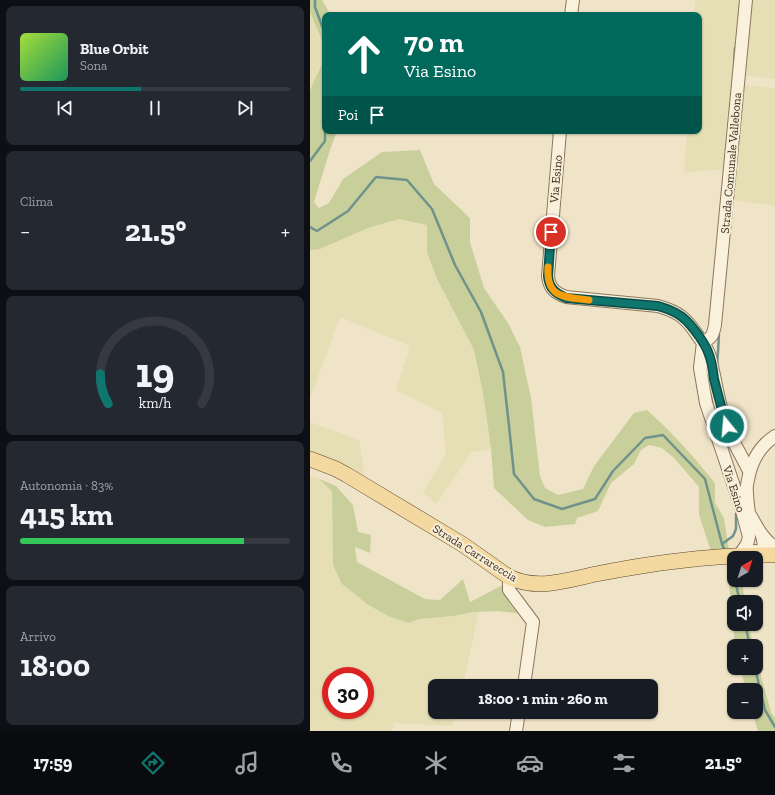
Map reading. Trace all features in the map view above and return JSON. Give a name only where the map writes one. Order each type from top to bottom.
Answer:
[{"type":"main road","name":"Strada Carrareccia","points":[[310,459],[336,469],[365,485],[462,544],[509,577],[527,583],[548,584],[602,573],[677,561],[727,557]]},
{"type":"main road","name":"Strada Carrareccia","points":[[763,555],[775,555]]},
{"type":"street","points":[[571,12],[573,0]]},
{"type":"street","name":"Strada Comunale Vallebona","points":[[703,342],[710,339],[716,325],[746,0]]},
{"type":"street","name":"Via Esino","points":[[560,134],[548,282],[550,286],[560,295],[566,298],[658,306],[670,309],[686,319],[703,342],[700,368],[706,403],[741,507],[755,535]]},
{"type":"street","points":[[703,342],[710,358],[720,406],[727,426],[750,471]]},
{"type":"street","points":[[755,551],[752,546],[755,535],[749,513],[746,491],[750,471],[758,452],[775,436]]},
{"type":"street","points":[[733,439],[746,450],[750,452],[758,452]]},
{"type":"street","points":[[729,472],[740,477],[750,471]]},
{"type":"street","points":[[755,535],[775,547]]},
{"type":"street","points":[[742,551],[755,535]]},
{"type":"street","points":[[509,577],[509,590],[533,622],[525,679]]},
{"type":"street","points":[[516,731],[518,719]]},
{"type":"shaded area","points":[[695,0],[741,0],[726,169],[684,172],[687,134],[702,134],[702,12],[694,12]]},
{"type":"shaded area","points":[[752,0],[775,0],[775,79],[742,75]]},
{"type":"shaded area","points":[[310,12],[321,38],[322,64],[310,92]]},
{"type":"shaded area","points":[[743,85],[775,88],[775,206],[733,200]]},
{"type":"shaded area","points":[[399,219],[428,225],[427,252],[437,279],[474,350],[483,393],[491,449],[472,452],[436,504],[423,493],[446,453],[442,413],[396,390],[410,346],[340,317],[310,399],[310,250],[320,249],[368,228]]},
{"type":"shaded area","points":[[310,422],[359,440],[364,478],[310,453]]},
{"type":"shaded area","points":[[310,476],[319,479],[332,491],[333,565],[342,584],[367,604],[409,623],[419,619],[453,616],[479,611],[464,679],[428,679],[428,719],[454,719],[453,726],[394,723],[392,731],[310,731]]},
{"type":"green space","points":[[310,0],[322,0],[329,12],[322,12],[322,45],[321,38],[310,12]]},
{"type":"green space","points":[[322,64],[322,134],[336,134],[314,202],[319,208],[329,203],[343,179],[382,152],[420,150],[434,184],[470,218],[470,242],[484,288],[508,323],[520,347],[531,398],[540,476],[545,488],[558,495],[583,489],[594,466],[634,413],[647,410],[682,445],[715,483],[715,503],[724,518],[729,550],[711,551],[699,515],[699,487],[674,458],[662,448],[649,445],[641,450],[634,464],[611,483],[598,511],[577,518],[575,524],[545,527],[528,520],[494,488],[491,449],[483,393],[474,350],[437,279],[427,252],[427,225],[399,219],[368,228],[320,249],[310,250],[310,92]]},
{"type":"green space","points":[[319,479],[336,486],[353,505],[358,532],[371,535],[370,553],[355,547],[357,562],[425,599],[440,600],[463,579],[470,602],[503,585],[524,614],[498,611],[474,612],[453,616],[419,619],[409,623],[388,616],[367,604],[342,584],[333,565],[332,491]]},
{"type":"green space","points":[[729,587],[743,587],[744,595],[730,595]]},
{"type":"green space","points":[[734,631],[750,631],[752,639],[734,639]]},
{"type":"green space","points":[[742,675],[761,675],[763,683],[744,683]]},
{"type":"green space","points":[[763,683],[771,712],[775,718],[775,731],[758,731],[754,719],[763,719]]},
{"type":"waterway","points":[[315,0],[315,7],[322,26]]},
{"type":"waterway","points":[[734,67],[735,48]]},
{"type":"waterway","points":[[310,161],[325,141],[325,134]]},
{"type":"waterway","points":[[310,227],[317,231],[348,211],[376,177],[407,180],[432,209],[455,265],[481,312],[503,372],[514,474],[534,499],[562,509],[595,499],[613,471],[645,438],[663,435],[705,479],[725,551]]},
{"type":"waterway","points":[[717,364],[719,334]]},
{"type":"waterway","points":[[722,544],[733,536],[736,529],[736,514]]},
{"type":"waterway","points":[[737,587],[738,595]]},
{"type":"waterway","points":[[747,631],[748,639]]},
{"type":"waterway","points":[[757,675],[765,710],[775,727]]},
{"type":"slow traffic","points":[[548,267],[548,282],[550,286],[560,295],[566,298],[589,300]]},
{"type":"route","points":[[551,232],[548,282],[550,286],[560,295],[566,298],[658,306],[670,309],[686,319],[703,342],[708,352],[712,363],[720,406],[727,426]]}]
